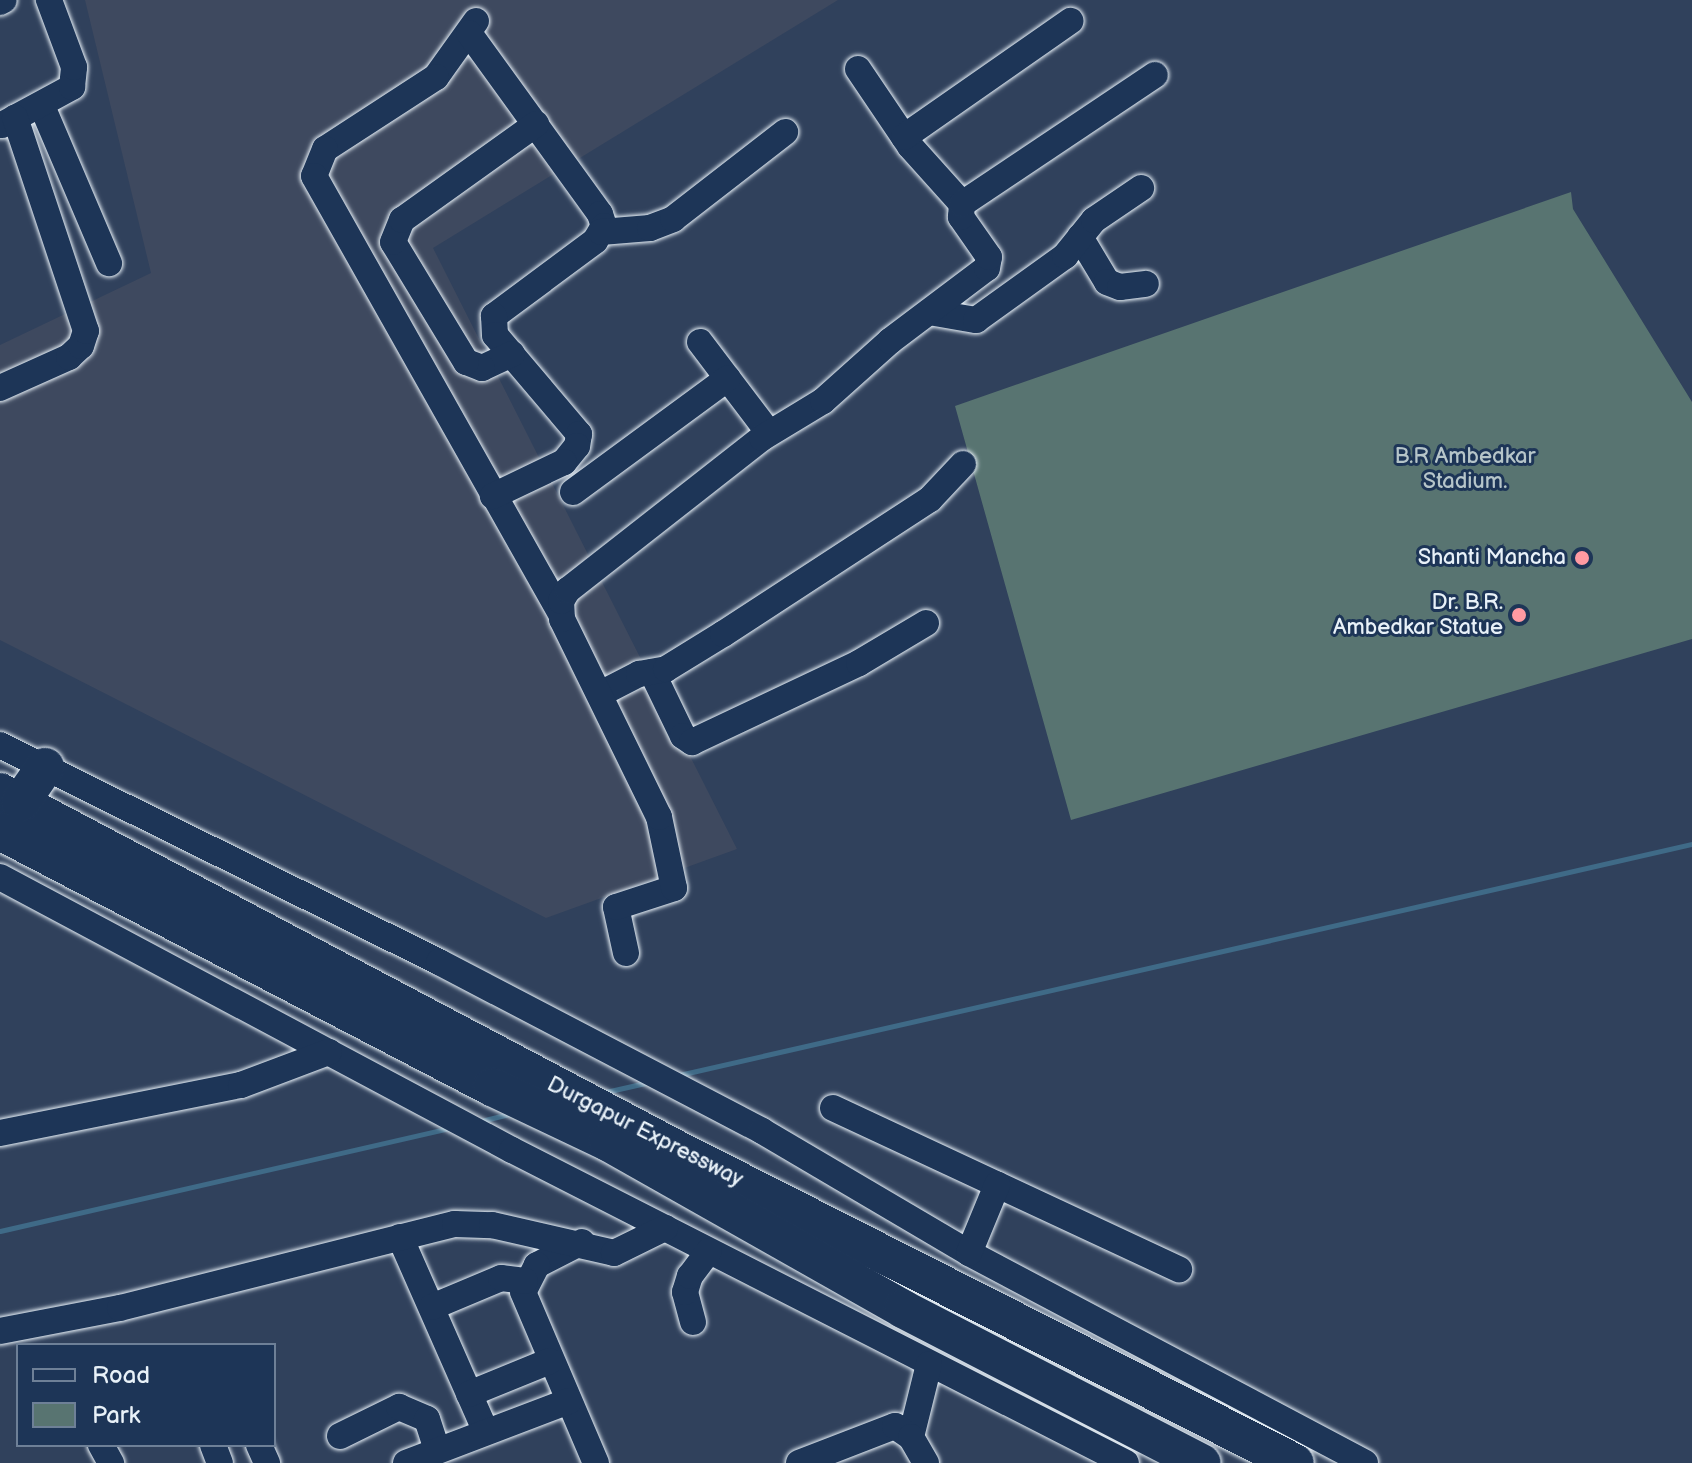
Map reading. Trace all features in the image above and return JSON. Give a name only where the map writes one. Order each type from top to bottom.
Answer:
[{"type":"highway","points":[[7,809],[45,767]]},
{"type":"highway","name":"Durgapur Expressway","points":[[7,809],[573,1112],[1295,1463]]},
{"type":"highway","name":"Durgapur Expressway","points":[[573,1112],[608,1142],[903,1309],[1202,1463]]},
{"type":"street","points":[[0,388],[69,357],[81,346],[86,331],[8,122],[67,93],[74,79],[49,0]]},
{"type":"street","points":[[904,137],[1070,21]]},
{"type":"street","points":[[601,232],[600,214],[473,27],[436,77],[325,149],[314,176],[560,612],[602,693],[664,830],[674,888],[616,907],[626,953]]},
{"type":"street","points":[[560,612],[568,590],[769,433],[823,401],[990,263],[961,217],[962,204],[904,137],[858,69]]},
{"type":"street","points":[[962,204],[1155,75]]},
{"type":"street","points":[[42,106],[109,263]]},
{"type":"street","points":[[512,354],[482,368],[466,362],[393,242],[402,220],[536,124]]},
{"type":"street","points":[[493,496],[564,462],[577,446],[579,434],[492,329],[494,316],[601,232],[650,228],[673,219],[785,132]]},
{"type":"street","points":[[929,312],[976,320],[1065,256],[1094,220],[1141,188]]},
{"type":"street","points":[[1080,237],[1107,282],[1120,287],[1146,284]]},
{"type":"street","points":[[700,342],[769,433]]},
{"type":"street","points":[[573,492],[728,378]]},
{"type":"street","points":[[602,693],[680,661],[865,544],[930,499],[963,464]]},
{"type":"street","points":[[652,672],[683,736],[692,742],[859,663],[926,623]]},
{"type":"street","points":[[0,745],[595,1045],[878,1196],[969,1253],[1365,1463]]},
{"type":"street","points":[[0,877],[512,1150],[929,1364],[984,1387],[1126,1463]]},
{"type":"street","points":[[0,1133],[241,1085],[329,1052]]},
{"type":"street","points":[[833,1108],[1179,1269]]},
{"type":"street","points":[[969,1253],[997,1185]]},
{"type":"street","points":[[0,1331],[120,1308],[467,1223],[582,1242],[619,1252],[665,1228]]},
{"type":"street","points":[[400,1237],[486,1432]]},
{"type":"street","points":[[582,1242],[537,1265],[525,1281],[526,1303],[596,1463]]},
{"type":"street","points":[[693,1322],[685,1292],[690,1276],[709,1251]]},
{"type":"street","points":[[432,1307],[501,1278],[525,1281]]},
{"type":"street","points":[[469,1394],[550,1361]]},
{"type":"street","points":[[911,1437],[929,1364]]},
{"type":"street","points":[[406,1463],[569,1401]]},
{"type":"street","points":[[340,1436],[399,1407],[427,1419],[437,1450]]},
{"type":"street","points":[[806,1462],[889,1427],[901,1428],[911,1437],[926,1463]]},
{"type":"shaded area","points":[[85,0],[838,0],[433,248],[737,849],[546,918],[0,640],[0,345],[151,273]]},
{"type":"green space","name":"B.R Ambedkar Stadium.","points":[[1571,192],[1573,209],[1692,402],[1692,639],[1071,820],[955,406]]},
{"type":"waterway","points":[[679,1075],[1692,844]]},
{"type":"waterway","points":[[601,1093],[650,1082]]},
{"type":"waterway","points":[[481,1121],[510,1114]]},
{"type":"waterway","points":[[0,1231],[451,1128]]},
{"type":"place","name":"Shanti Mancha","points":[[1582,558]]},
{"type":"place","name":"Dr. B.R. Ambedkar Statue","points":[[1519,615]]}]
